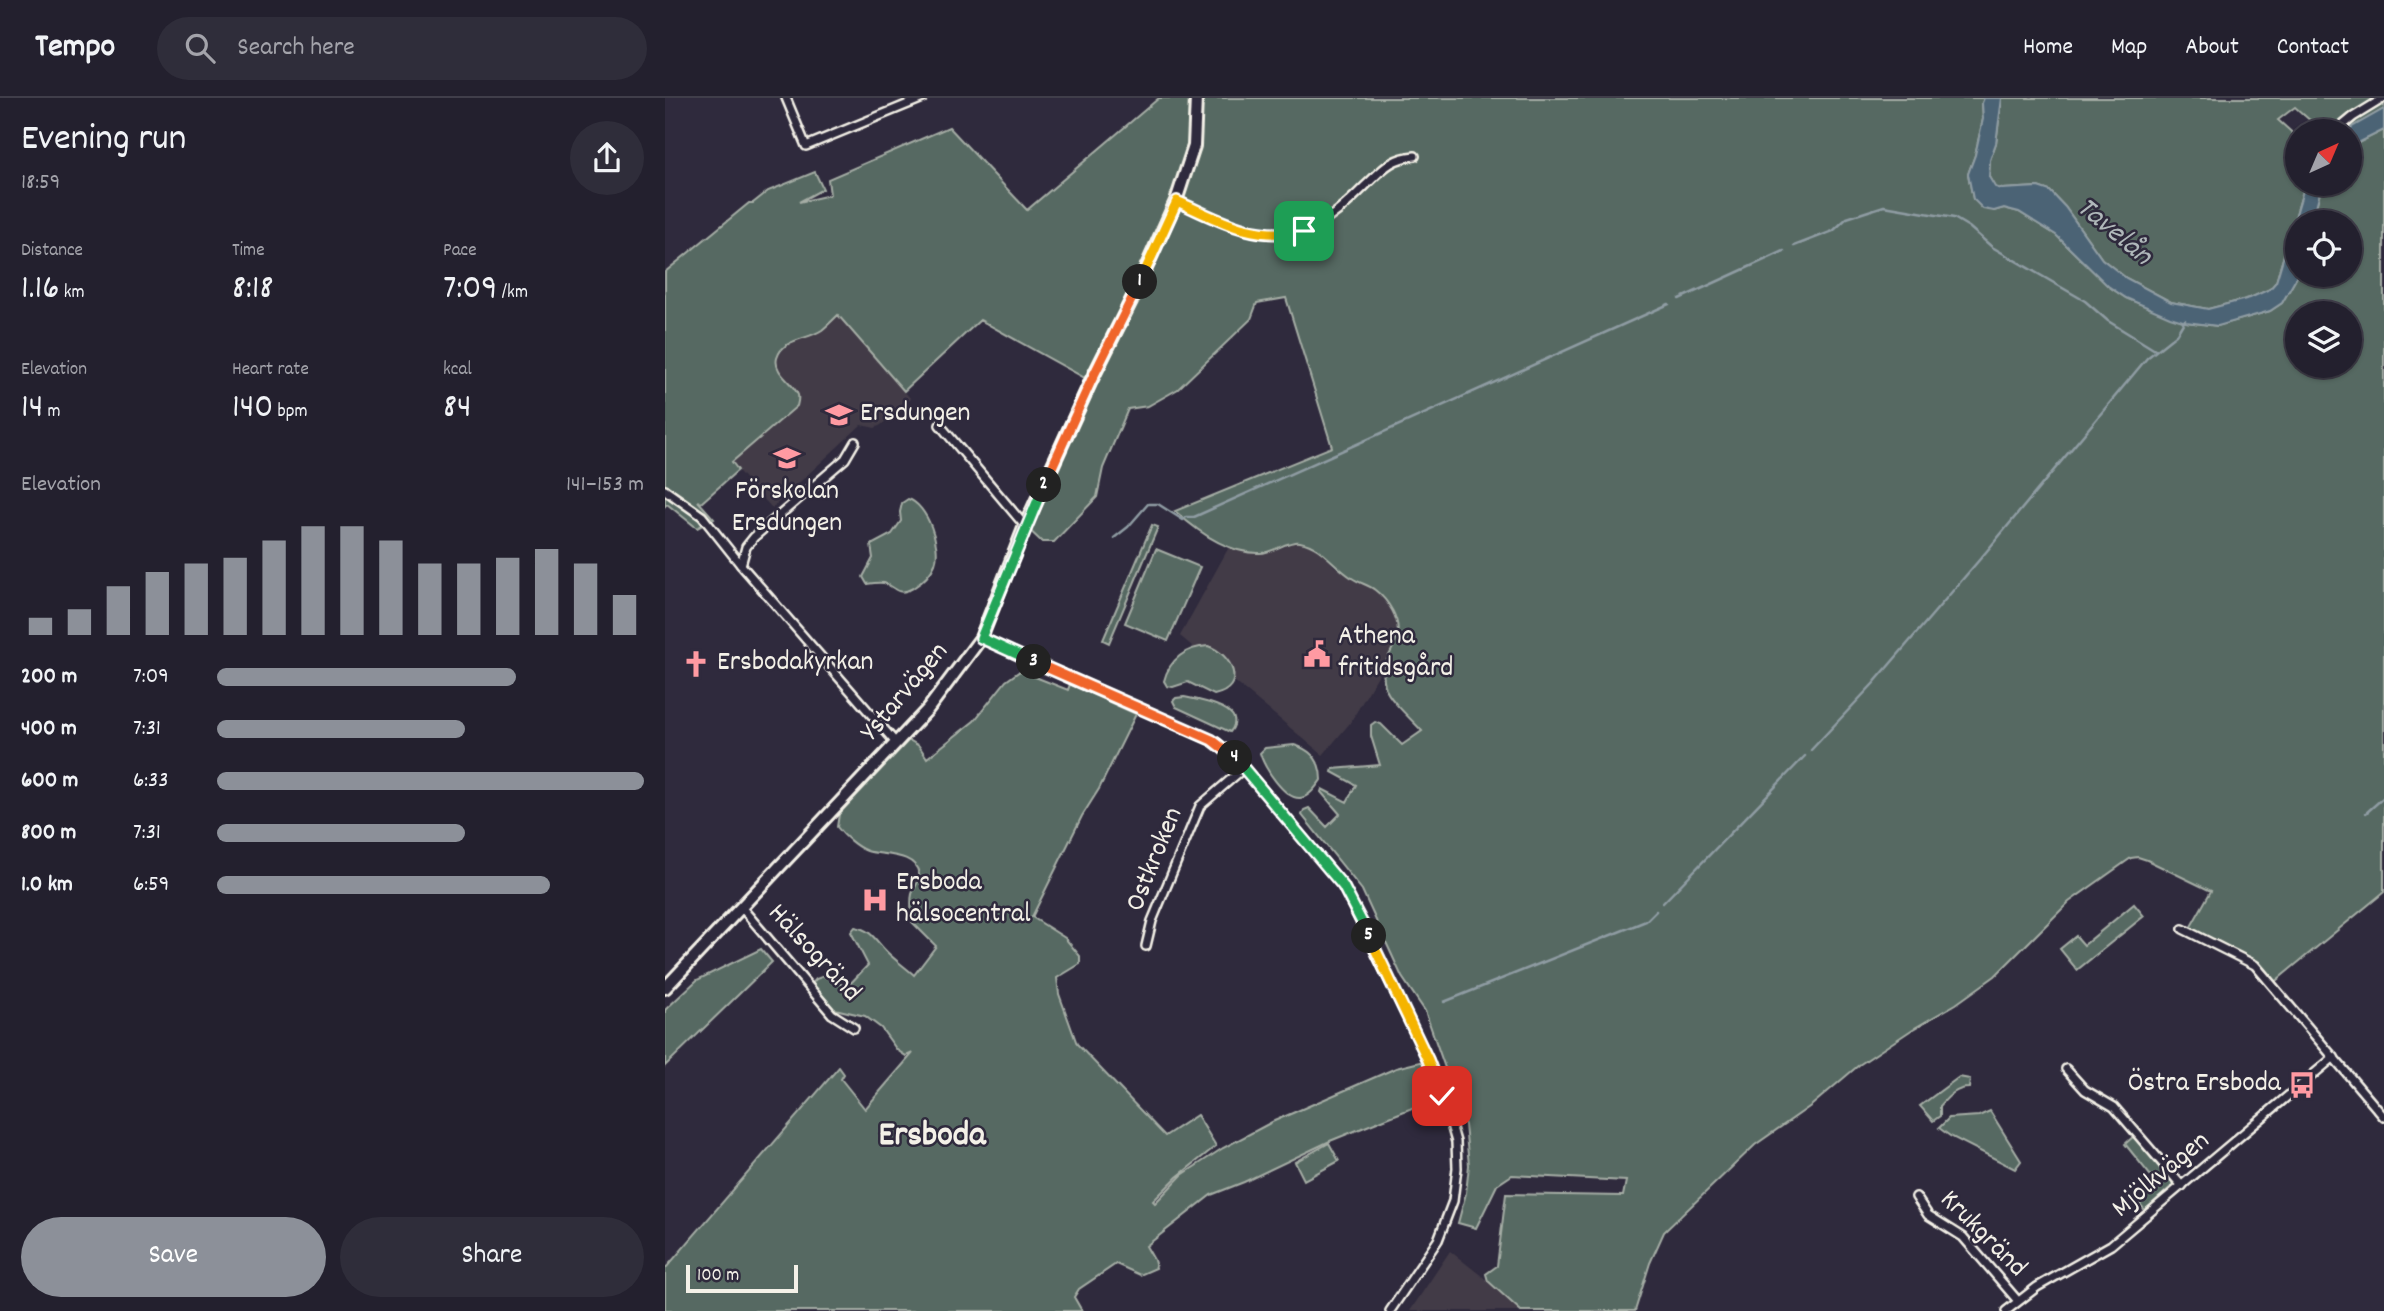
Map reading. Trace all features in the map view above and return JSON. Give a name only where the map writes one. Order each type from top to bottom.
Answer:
[{"type":"street","points":[[786,98],[806,146],[923,98]]},
{"type":"street","name":"Ystarvägen","points":[[665,988],[929,709],[981,638],[1025,526],[1177,201],[1194,146],[1196,98]]},
{"type":"street","points":[[2351,119],[2384,98]]},
{"type":"street","points":[[1177,201],[1224,223],[1254,232],[1271,234],[1304,231],[1328,218],[1389,163],[1401,157],[1415,156]]},
{"type":"street","points":[[940,425],[1025,526]]},
{"type":"street","points":[[741,565],[746,547],[754,537],[845,459],[855,442]]},
{"type":"street","points":[[665,490],[702,516],[741,565],[896,743]]},
{"type":"street","points":[[981,638],[1212,740],[1228,751],[1244,768],[1343,886],[1428,1060],[1456,1142],[1457,1168],[1453,1201],[1438,1240],[1390,1311]]},
{"type":"street","name":"Ostkroken","points":[[1146,946],[1151,921],[1200,806],[1244,768]]},
{"type":"street","name":"Hälsogränd","points":[[742,908],[832,1014],[854,1028]]},
{"type":"street","points":[[2183,929],[2255,965],[2384,1117]]},
{"type":"street","name":"Mjölkvägen","points":[[2006,1311],[2037,1287],[2111,1245],[2334,1057]]},
{"type":"street","points":[[2066,1069],[2085,1090],[2114,1107],[2182,1186]]},
{"type":"street","name":"Krukgränd","points":[[1916,1197],[1928,1215],[1963,1237],[2018,1301]]},
{"type":"shaded area","name":"Ersdungen","points":[[838,315],[911,399],[881,425],[875,428],[861,425],[772,508],[731,463],[797,406],[798,395],[777,367],[777,358],[785,347],[798,338],[822,330]]},
{"type":"shaded area","points":[[1297,541],[1319,548],[1334,566],[1376,590],[1395,613],[1398,635],[1383,667],[1350,723],[1323,755],[1180,636],[1229,547],[1259,553],[1279,549]]},
{"type":"shaded area","points":[[1450,1251],[1488,1281],[1521,1311],[1410,1311]]},
{"type":"green space","points":[[1159,98],[1984,98],[1983,119],[1968,174],[1973,199],[1994,211],[2004,208],[2019,212],[2056,235],[2108,286],[2126,298],[2186,322],[2217,326],[2270,311],[2282,303],[2291,287],[2362,287],[2362,210],[2315,210],[2319,196],[2363,196],[2363,140],[2384,130],[2384,892],[2272,984],[2260,970],[2189,930],[2211,891],[2147,860],[2131,858],[2069,902],[1995,976],[1859,1065],[1812,1105],[1755,1145],[1664,1232],[1650,1263],[1635,1311],[1521,1311],[1488,1281],[1486,1274],[1497,1266],[1506,1194],[1623,1196],[1626,1181],[1512,1175],[1497,1185],[1476,1228],[1458,1223],[1466,1193],[1469,1165],[1465,1125],[1425,1011],[1402,977],[1362,890],[1302,815],[1304,810],[1309,808],[1327,827],[1340,814],[1321,792],[1322,789],[1347,802],[1356,785],[1332,772],[1333,769],[1380,765],[1371,736],[1371,725],[1375,722],[1381,724],[1402,745],[1422,731],[1395,703],[1385,686],[1385,665],[1398,630],[1395,617],[1389,605],[1375,590],[1352,578],[1308,544],[1295,542],[1260,553],[1237,550],[1214,540],[1175,511],[1332,447],[1286,298],[1257,303],[1251,319],[1178,389],[1148,406],[1128,409],[1103,468],[1097,497],[1054,542],[1042,542],[1025,526],[1090,381],[980,320],[904,391],[838,315],[822,330],[790,343],[780,351],[777,363],[781,373],[798,395],[797,406],[732,462],[738,470],[701,503],[698,501],[714,519],[697,528],[667,504],[665,506],[665,272],[749,203],[753,203],[768,191],[815,172],[823,189],[799,202],[830,195],[828,179],[949,127],[1027,210]]},
{"type":"green space","points":[[2002,98],[2384,98],[2384,109],[2363,121],[2308,119],[2295,107],[2278,120],[2285,126],[2285,196],[2301,196],[2297,210],[2285,210],[2285,252],[2276,282],[2270,289],[2250,298],[2208,309],[2171,302],[2126,278],[2102,259],[2065,207],[2050,191],[2038,187],[1995,188],[1989,177],[1990,160],[1996,143]]},
{"type":"green space","points":[[908,499],[927,517],[935,537],[935,564],[922,581],[907,591],[900,591],[884,583],[867,584],[863,577],[873,558],[871,545],[892,534],[901,521],[902,503]]},
{"type":"green space","points":[[1152,525],[1158,527],[1109,643],[1103,640]]},
{"type":"green space","points":[[1156,549],[1200,567],[1168,641],[1125,623]]},
{"type":"green space","points":[[1208,646],[1217,650],[1229,663],[1233,671],[1231,686],[1214,695],[1188,682],[1173,687],[1167,686],[1164,681],[1174,661],[1186,652]]},
{"type":"green space","points":[[1020,671],[1068,690],[1070,684],[1136,714],[1032,917],[1065,938],[1080,956],[1080,964],[1057,978],[1059,994],[1077,1044],[1165,1136],[1197,1115],[1216,1146],[1177,1177],[1153,1201],[1155,1203],[1182,1175],[1223,1148],[1272,1122],[1396,1068],[1428,1060],[1442,1096],[1330,1141],[1211,1195],[1146,1246],[1156,1268],[1140,1275],[1116,1264],[1079,1289],[1074,1297],[1082,1311],[665,1311],[665,1269],[839,1067],[844,1074],[841,1079],[865,1109],[913,1053],[906,1056],[897,1050],[881,1028],[865,1016],[826,1007],[809,987],[816,979],[824,976],[847,987],[868,965],[851,932],[855,927],[869,933],[914,975],[936,946],[912,922],[911,897],[919,877],[916,867],[905,858],[867,851],[855,844],[837,827],[839,814],[909,740],[919,746],[927,758],[974,721],[1006,681]]},
{"type":"green space","points":[[1184,697],[1210,703],[1228,711],[1234,724],[1230,732],[1176,707],[1173,701]]},
{"type":"green space","points":[[1294,745],[1310,754],[1317,762],[1321,774],[1321,780],[1315,789],[1300,798],[1281,788],[1270,774],[1260,753],[1265,748]]},
{"type":"green space","points":[[2134,904],[2144,916],[2077,970],[2060,949],[2076,936],[2084,945]]},
{"type":"green space","points":[[761,949],[772,962],[665,1066],[665,1010],[697,980]]},
{"type":"green space","points":[[1959,1077],[1970,1079],[1969,1088],[1949,1096],[1940,1106],[1940,1116],[1933,1121],[1920,1106]]},
{"type":"green space","points":[[1990,1111],[2021,1161],[2015,1169],[1939,1128],[1949,1118],[1979,1116]]},
{"type":"green space","points":[[2134,1136],[2172,1179],[2172,1186],[2145,1210],[2139,1203],[2159,1186],[2125,1144]]},
{"type":"green space","points":[[1329,1143],[1339,1161],[1304,1180],[1295,1162]]},
{"type":"water","points":[[1984,98],[2002,98],[1996,143],[1990,160],[1989,177],[1995,187],[2038,187],[2050,191],[2065,207],[2102,259],[2126,278],[2171,302],[2208,309],[2250,298],[2270,289],[2276,282],[2285,252],[2285,287],[2291,287],[2282,303],[2270,311],[2218,326],[2170,317],[2126,298],[2108,286],[2056,235],[2019,212],[2004,208],[1994,211],[1983,209],[1973,199],[1968,174],[1983,119]]},
{"type":"water","points":[[2384,109],[2384,130],[2363,140],[2363,121]]},
{"type":"water","points":[[2301,196],[2319,196],[2315,210],[2297,210]]},
{"type":"waterway","points":[[1794,246],[1833,231],[1847,218],[1884,206],[1954,218],[1992,247],[2085,301],[2108,321],[2155,350]]},
{"type":"waterway","points":[[1679,299],[1784,251]]},
{"type":"waterway","points":[[1114,538],[1128,527],[1148,504],[1158,504],[1183,520],[1186,517],[1194,517],[1669,304]]},
{"type":"waterway","points":[[1811,750],[1873,684],[2147,358],[2176,335],[2185,320]]},
{"type":"waterway","points":[[1663,903],[1805,756]]},
{"type":"waterway","points":[[2366,813],[2384,797]]},
{"type":"waterway","points":[[1444,1002],[1646,921],[1656,911]]},
{"type":"place","name":"Ersdungen","points":[[839,415]]},
{"type":"place","name":"Förskolan Ersdungen","points":[[787,458]]},
{"type":"place","name":"Athena fritidsgård","points":[[1317,654]]},
{"type":"place","name":"Ersbodakyrkan","points":[[696,664]]},
{"type":"place","name":"Ersboda hälsocentral","points":[[875,900]]},
{"type":"place","name":"Östra Ersboda","points":[[2302,1085]]},
{"type":"district","name":"Ersboda","points":[[932,1137]]},
{"type":"route","points":[[1304,231],[1271,234],[1254,232],[1224,223],[1177,201],[1025,526],[981,638],[1212,740],[1228,751],[1343,886],[1401,1002],[1442,1096]]},
{"type":"water label","name":"Tavelån","points":[[2113,233]]}]
